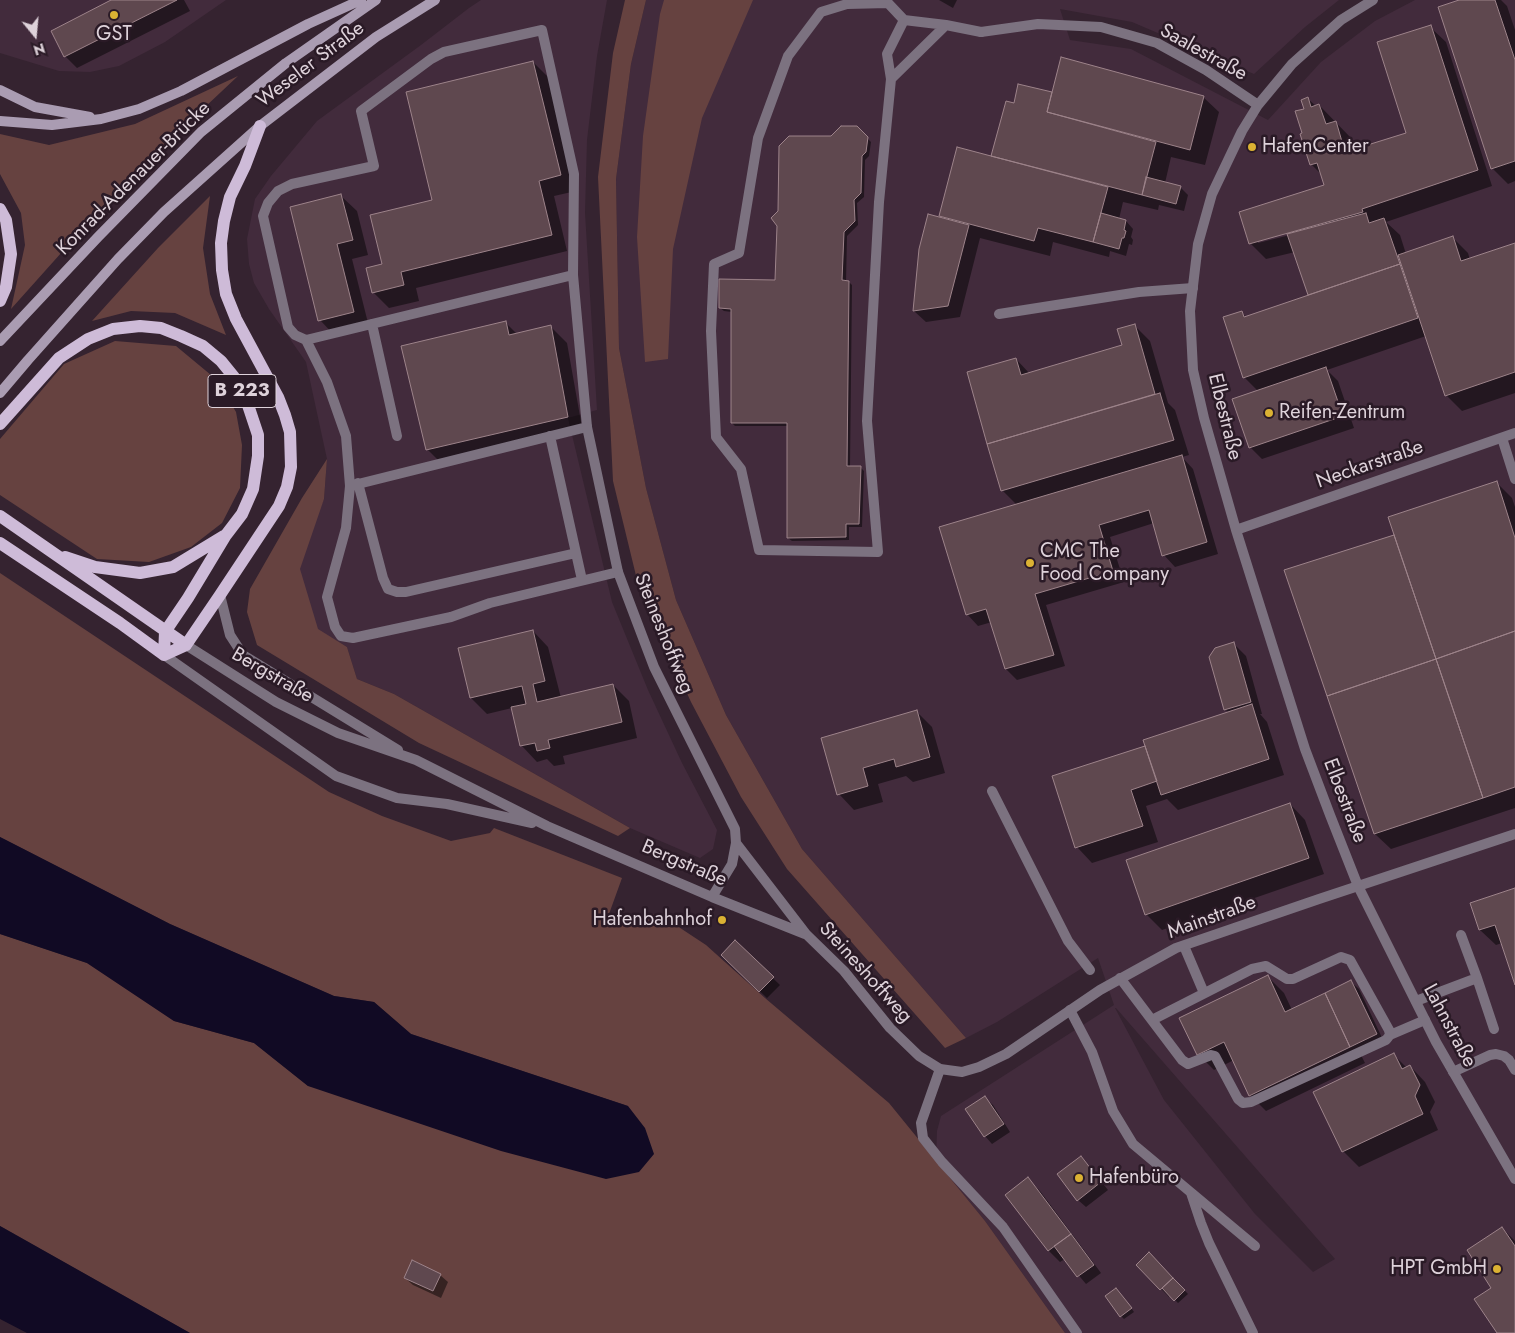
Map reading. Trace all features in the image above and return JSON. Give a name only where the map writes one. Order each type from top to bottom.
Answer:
[{"type":"main road","points":[[0,121],[52,126],[101,119],[139,109],[181,91],[308,24],[361,0]]},
{"type":"main road","name":"Konrad-Adenauer-Brücke","points":[[0,341],[201,132],[286,63],[376,0]]},
{"type":"main road","name":"Weseler Straße","points":[[260,126],[376,37],[435,0]]},
{"type":"main road","points":[[0,90],[35,107],[101,119]]},
{"type":"main road","points":[[0,393],[125,252],[164,212],[260,126]]},
{"type":"main road","points":[[226,535],[165,632],[164,655],[186,645],[220,595],[278,506],[287,487],[291,467],[290,432],[285,415],[278,397],[236,319],[226,294],[222,270],[221,243],[230,197],[245,166],[260,126]]},
{"type":"main road","points":[[0,210],[6,220],[11,254],[6,288],[0,301]]},
{"type":"main road","name":"B 223","points":[[0,424],[59,358],[88,339],[113,329],[140,326],[161,328],[203,346],[221,361],[234,377],[245,396],[258,435],[258,456],[253,489],[242,514],[226,535],[173,567],[140,573],[95,567],[53,554]]},
{"type":"main road","name":"Bergstraße","points":[[0,516],[186,645]]},
{"type":"main road","name":"Bergstraße","points":[[0,543],[120,623],[164,655]]},
{"type":"street","name":"Elbestraße","points":[[1358,886],[1305,749],[1236,530],[1204,418],[1194,370],[1190,310],[1198,244],[1212,194],[1242,131],[1258,105],[1292,64],[1341,20],[1373,0]]},
{"type":"street","points":[[888,3],[904,20],[887,54],[891,79],[878,202],[867,421],[878,552],[759,550],[741,469],[716,437],[711,331],[714,264],[739,253],[758,138],[788,56],[821,12],[847,4],[888,3]]},
{"type":"street","name":"Saalestraße","points":[[904,20],[946,25],[981,32],[1038,24],[1102,27],[1157,43],[1206,70],[1258,105]]},
{"type":"street","points":[[891,79],[946,25]]},
{"type":"street","name":"Steineshoffweg","points":[[306,340],[295,335],[288,327],[264,216],[268,203],[278,191],[292,184],[374,166],[360,111],[431,59],[444,52],[542,30],[574,174],[573,275],[587,428],[618,572],[654,668],[735,829],[736,844],[732,864],[712,897]]},
{"type":"street","points":[[573,275],[306,340],[327,382],[346,436],[354,484],[383,578],[388,588],[396,592],[406,592],[576,553]]},
{"type":"street","points":[[999,314],[1138,292],[1193,288]]},
{"type":"street","points":[[372,324],[396,436]]},
{"type":"street","points":[[354,484],[587,428]]},
{"type":"street","name":"Neckarstraße","points":[[1236,530],[1515,433]]},
{"type":"street","points":[[550,436],[582,580]]},
{"type":"street","points":[[1502,438],[1515,479]]},
{"type":"street","points":[[354,484],[346,528],[327,597],[335,627],[342,636],[353,638],[451,618],[490,603],[618,572]]},
{"type":"street","points":[[220,595],[230,635],[242,655],[416,760]]},
{"type":"street","name":"Bergstraße","points":[[186,645],[276,702],[338,733],[416,760],[547,826],[712,897],[806,934]]},
{"type":"street","name":"Bergstraße","points":[[164,655],[336,776],[397,798],[447,804],[547,826]]},
{"type":"street","points":[[992,791],[1068,941],[1090,970]]},
{"type":"street","name":"Mainstraße","points":[[940,1069],[962,1072],[979,1067],[1006,1054],[1120,978],[1176,948],[1515,834]]},
{"type":"street","name":"Steineshoffweg","points":[[736,844],[806,934],[844,971],[890,1028],[919,1056],[940,1069]]},
{"type":"street","name":"Lahnstraße","points":[[1358,886],[1425,1020],[1515,1179]]},
{"type":"street","points":[[1461,935],[1494,1028]]},
{"type":"street","points":[[1184,946],[1204,993]]},
{"type":"street","points":[[1152,1020],[1252,969],[1266,966],[1287,980],[1293,980],[1341,957],[1350,960],[1390,1035]]},
{"type":"street","points":[[1120,978],[1182,1060],[1188,1064],[1211,1055],[1215,1056],[1238,1099],[1243,1103],[1251,1102],[1425,1020]]},
{"type":"street","points":[[1416,1002],[1477,978]]},
{"type":"street","points":[[1070,1010],[1092,1052],[1112,1111],[1133,1144],[1255,1246]]},
{"type":"street","points":[[1453,1072],[1496,1054],[1504,1056],[1509,1060],[1515,1070]]},
{"type":"street","points":[[940,1069],[921,1123],[923,1138],[942,1162],[1003,1227],[1077,1333]]},
{"type":"street","points":[[1191,1192],[1209,1242],[1253,1333]]},
{"type":"shaded area","points":[[0,0],[226,0],[165,42],[119,66],[90,72],[59,71],[0,53]]},
{"type":"shaded area","points":[[481,0],[607,0],[597,56],[587,140],[585,213],[597,410],[568,418],[612,602],[648,690],[682,763],[717,830],[713,849],[700,858],[630,828],[394,694],[357,679],[347,647],[274,605],[324,499],[327,459],[306,362],[269,309],[254,283],[249,264],[247,239],[255,199],[271,176],[317,121]]},
{"type":"shaded area","points":[[625,0],[646,0],[631,64],[616,179],[619,348],[646,488],[676,600],[726,715],[802,849],[966,1038],[945,1048],[787,869],[741,797],[691,702],[640,592],[613,481],[598,177],[613,53]]},
{"type":"shaded area","points":[[646,0],[1339,0],[1305,27],[1254,74],[1132,22],[1060,9],[1070,40],[1131,49],[1268,120],[1321,62],[1375,21],[1415,0],[1515,0],[1515,1333],[1065,1333],[985,1221],[936,1161],[937,1131],[941,1116],[1114,1005],[1098,958],[997,1022],[966,1038],[802,849],[726,715],[676,600],[646,488],[619,348],[616,179],[631,64]],"holes":[[[1116,1008],[1335,1259],[1313,1272],[1255,1214],[1164,1100]]]},
{"type":"shaded area","points":[[664,0],[753,0],[702,118],[673,249],[668,359],[645,362],[637,237],[643,136],[660,14]]},
{"type":"shaded area","points":[[238,76],[121,186],[11,309],[25,245],[21,213],[0,174],[0,134],[49,145],[135,124]]},
{"type":"shaded area","points":[[210,196],[203,248],[210,294],[226,335],[175,313],[131,311],[92,321],[158,248]]},
{"type":"shaded area","points":[[115,341],[176,346],[217,380],[236,412],[242,445],[240,488],[222,523],[191,547],[149,562],[97,559],[0,495],[0,439],[64,364]]},
{"type":"shaded area","points":[[327,459],[324,499],[300,569],[318,629],[347,647],[357,679],[394,694],[630,828],[618,836],[419,743],[257,645],[247,612],[250,589],[302,498]]},
{"type":"shaded area","points":[[0,573],[329,792],[382,816],[451,841],[490,833],[494,828],[622,878],[609,914],[659,914],[706,945],[765,998],[889,1103],[985,1221],[1065,1333],[190,1333],[0,1226],[0,934],[87,963],[174,1021],[254,1043],[308,1086],[628,1106],[411,1034],[374,1002],[334,996],[170,924],[0,837]]},
{"type":"shaded area","points":[[0,837],[170,924],[334,996],[374,1002],[411,1034],[628,1106],[645,1128],[654,1154],[639,1172],[606,1179],[501,1151],[308,1086],[254,1043],[174,1021],[87,963],[0,934]]},
{"type":"shaded area","points":[[0,1226],[190,1333],[27,1333],[0,1319]]},
{"type":"building","name":"GST","points":[[111,0],[177,0],[64,57],[51,31]]},
{"type":"building","points":[[1459,0],[1495,0],[1515,60],[1515,161],[1491,169],[1438,7]]},
{"type":"building","points":[[1431,25],[1478,170],[1362,209],[1363,212],[1249,244],[1239,212],[1324,185],[1317,163],[1310,165],[1300,134],[1302,133],[1295,111],[1304,109],[1301,100],[1308,97],[1311,107],[1319,104],[1326,124],[1336,121],[1345,152],[1406,133],[1377,42]]},
{"type":"building","points":[[1061,57],[1204,96],[1190,150],[1047,112]]},
{"type":"building","points":[[533,61],[561,175],[539,181],[552,235],[401,272],[404,285],[372,293],[366,268],[382,264],[370,215],[432,200],[406,92]]},
{"type":"building","points":[[1018,84],[1052,92],[1047,112],[1156,142],[1142,195],[991,156],[1006,101],[1014,103]]},
{"type":"building","points":[[841,126],[857,126],[868,137],[866,152],[862,156],[861,193],[854,200],[855,221],[844,232],[842,280],[849,281],[847,466],[861,466],[859,524],[846,524],[846,537],[787,538],[787,423],[731,423],[731,309],[719,308],[719,279],[775,280],[777,226],[771,218],[778,211],[779,146],[789,136],[831,136]]},
{"type":"building","points":[[957,147],[1108,187],[1093,242],[1038,228],[1034,241],[939,216]]},
{"type":"building","points":[[1146,177],[1181,186],[1176,204],[1142,195]]},
{"type":"building","points":[[341,194],[353,240],[337,244],[354,312],[318,321],[290,207]]},
{"type":"building","points":[[1101,213],[1126,220],[1124,230],[1126,231],[1119,249],[1093,242]]},
{"type":"building","points":[[1366,213],[1369,223],[1384,218],[1400,264],[1308,295],[1287,234]]},
{"type":"building","points":[[928,214],[969,225],[948,306],[913,311],[919,249]]},
{"type":"building","points":[[1453,236],[1461,261],[1515,243],[1515,372],[1445,396],[1398,255]]},
{"type":"building","points":[[1400,264],[1418,318],[1243,378],[1223,317],[1242,311],[1244,317]]},
{"type":"building","points":[[506,321],[509,335],[551,325],[568,417],[426,450],[401,346]]},
{"type":"building","points":[[1135,324],[1155,394],[987,444],[967,372],[1016,358],[1021,375],[1122,345],[1117,329]]},
{"type":"building","points":[[1326,367],[1343,416],[1249,448],[1232,399]]},
{"type":"building","points":[[1160,393],[1174,440],[1001,491],[987,444]]},
{"type":"building","name":"CMC The Food Company","points":[[1182,455],[1207,542],[1162,556],[1149,510],[1099,525],[1113,571],[1035,594],[1054,655],[1005,669],[986,609],[966,615],[939,527]]},
{"type":"building","points":[[1497,481],[1515,538],[1515,631],[1436,659],[1388,517]]},
{"type":"building","points":[[1394,535],[1436,659],[1327,696],[1284,570]]},
{"type":"building","points":[[533,630],[545,681],[533,684],[537,702],[613,684],[622,722],[548,740],[550,748],[537,751],[535,743],[520,746],[511,707],[526,704],[522,686],[470,698],[458,648]]},
{"type":"building","points":[[1515,631],[1515,787],[1483,798],[1436,659]]},
{"type":"building","points":[[1234,642],[1251,702],[1224,710],[1209,657],[1215,648]]},
{"type":"building","points":[[1436,659],[1483,798],[1374,834],[1327,696]]},
{"type":"building","points":[[1252,704],[1269,759],[1161,795],[1143,740]]},
{"type":"building","points":[[917,710],[930,757],[896,767],[894,759],[863,768],[868,786],[837,795],[821,738]]},
{"type":"building","points":[[1145,746],[1157,781],[1131,790],[1143,826],[1075,848],[1052,776]]},
{"type":"building","points":[[1290,803],[1309,858],[1145,915],[1126,860]]},
{"type":"building","points":[[1515,888],[1515,985],[1495,925],[1479,930],[1470,903]]},
{"type":"building","points":[[735,940],[774,977],[759,992],[721,955]]},
{"type":"building","points":[[1268,975],[1285,1012],[1325,993],[1350,1047],[1249,1096],[1224,1042],[1197,1055],[1179,1018]]},
{"type":"building","points":[[1351,980],[1377,1034],[1350,1047],[1325,993]]},
{"type":"building","points":[[1394,1053],[1402,1069],[1410,1065],[1420,1085],[1415,1096],[1423,1114],[1342,1152],[1313,1092]]},
{"type":"building","points":[[985,1096],[1004,1124],[984,1137],[965,1109]]},
{"type":"building","name":"Hafenbüro","points":[[1081,1156],[1101,1182],[1077,1201],[1057,1174]]},
{"type":"building","points":[[1028,1177],[1071,1234],[1048,1251],[1005,1195]]},
{"type":"building","name":"HPT GmbH","points":[[1502,1227],[1515,1246],[1515,1333],[1497,1333],[1474,1299],[1491,1288],[1467,1250]]},
{"type":"building","points":[[1071,1234],[1094,1265],[1077,1277],[1054,1246]]},
{"type":"building","points":[[1149,1252],[1173,1278],[1160,1290],[1136,1265]]},
{"type":"building","points":[[412,1260],[441,1274],[433,1291],[404,1278]]},
{"type":"building","points":[[1173,1278],[1185,1290],[1174,1301],[1162,1288]]},
{"type":"building","points":[[1116,1288],[1132,1308],[1120,1317],[1105,1296]]},
{"type":"place","name":"GST","points":[[114,15]]},
{"type":"place","name":"HafenCenter","points":[[1252,147]]},
{"type":"place","name":"Reifen-Zentrum","points":[[1269,413]]},
{"type":"place","name":"CMC The Food Company","points":[[1030,563]]},
{"type":"place","name":"Hafenbahnhof","points":[[722,920]]},
{"type":"place","name":"Hafenbüro","points":[[1079,1178]]},
{"type":"place","name":"HPT GmbH","points":[[1497,1269]]}]
